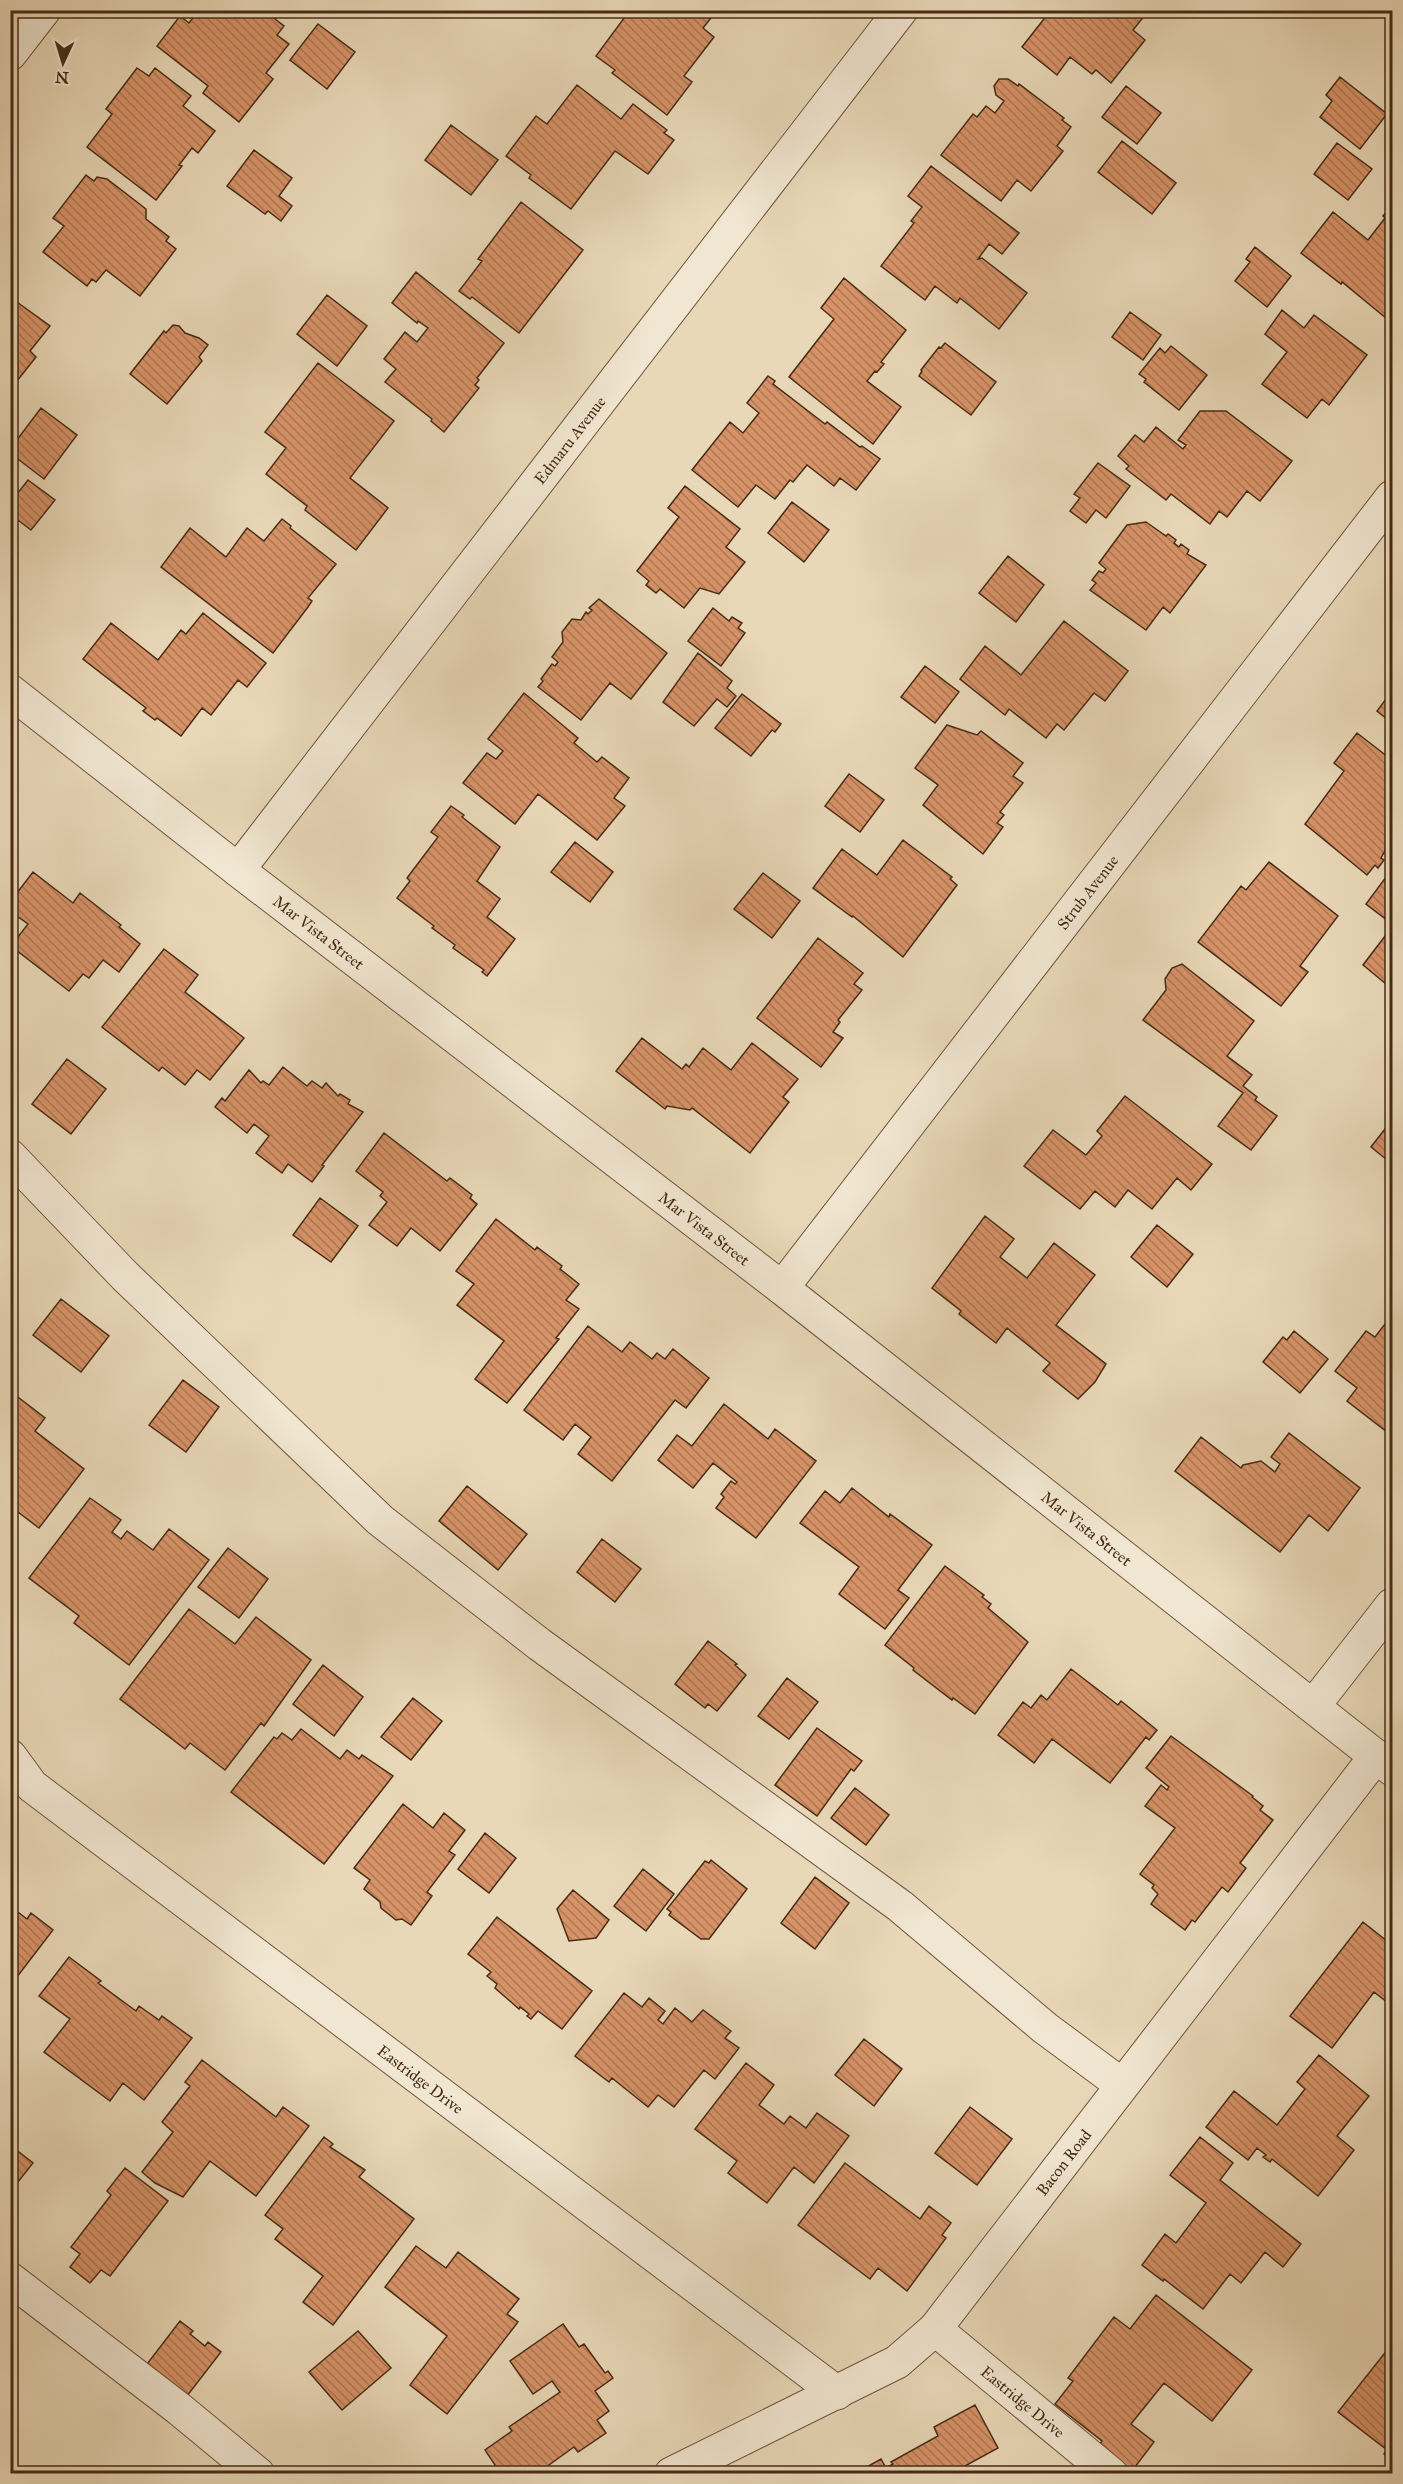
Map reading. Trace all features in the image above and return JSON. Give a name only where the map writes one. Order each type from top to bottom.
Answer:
[{"type":"street","points":[[10,54],[44,10]]},
{"type":"street","name":"Edmaru Avenue","points":[[238,870],[901,10]]},
{"type":"street","name":"Strub Avenue","points":[[782,1288],[1392,497]]},
{"type":"street","name":"Mar Vista Street","points":[[10,692],[782,1288],[1384,1762]]},
{"type":"street","points":[[10,1156],[125,1276],[380,1520],[539,1644],[900,1906],[1046,2028],[1122,2085]]},
{"type":"street","points":[[1314,1705],[1392,1605]]},
{"type":"street","name":"Eastridge Drive","points":[[10,1756],[32,1786],[837,2393]]},
{"type":"street","name":"Bacon Road","points":[[671,2474],[897,2362],[935,2329],[1122,2085],[1384,1762]]},
{"type":"street","points":[[10,2279],[178,2408],[258,2474]]},
{"type":"street","name":"Eastridge Drive","points":[[935,2329],[1099,2469]]},
{"type":"building","points":[[199,10],[278,10],[281,13],[275,19],[284,26],[277,35],[289,44],[266,73],[273,79],[239,122],[203,93],[208,86],[157,46],[180,16],[189,23]]},
{"type":"building","points":[[630,10],[710,10],[714,14],[703,28],[714,37],[684,76],[692,82],[667,115],[612,73],[615,70],[596,56]]},
{"type":"building","points":[[1051,10],[1149,10],[1133,30],[1145,40],[1111,83],[1096,70],[1092,74],[1070,57],[1057,75],[1022,47]]},
{"type":"building","points":[[1204,10],[1219,10],[1213,17]]},
{"type":"building","points":[[318,24],[355,52],[327,89],[290,60]]},
{"type":"building","points":[[137,68],[149,76],[155,68],[191,96],[183,106],[215,131],[198,153],[192,148],[179,165],[182,166],[156,200],[87,147],[112,114],[106,109]]},
{"type":"building","points":[[1340,77],[1387,114],[1360,149],[1320,117],[1332,101],[1326,95]]},
{"type":"building","points":[[999,79],[1008,79],[1018,86],[1019,84],[1064,118],[1062,120],[1071,127],[1057,146],[1063,151],[1031,191],[1017,180],[1001,201],[941,155],[973,114],[977,117],[986,106],[995,113],[1004,101],[996,95],[994,86]]},
{"type":"building","points":[[577,85],[621,119],[633,104],[667,130],[664,133],[674,140],[648,174],[615,151],[571,209],[529,178],[531,175],[506,156],[536,116],[547,124]]},
{"type":"building","points":[[1126,86],[1161,113],[1137,144],[1102,117]]},
{"type":"building","points":[[451,125],[498,160],[471,195],[425,160]]},
{"type":"building","points":[[1122,141],[1176,183],[1152,214],[1098,172]]},
{"type":"building","points":[[1337,143],[1372,169],[1348,200],[1314,174]]},
{"type":"building","points":[[254,150],[292,178],[279,196],[292,206],[281,221],[268,211],[265,214],[227,186]]},
{"type":"building","points":[[931,166],[1019,233],[1002,254],[989,244],[978,259],[982,258],[1027,293],[999,329],[960,298],[957,303],[935,286],[925,300],[881,266],[914,223],[911,221],[922,207],[908,196]]},
{"type":"building","points":[[86,175],[94,181],[97,177],[107,179],[146,209],[146,219],[169,237],[166,241],[176,249],[140,296],[106,270],[96,282],[92,279],[87,286],[43,252],[64,226],[53,218]]},
{"type":"building","points":[[521,202],[583,250],[519,333],[472,297],[470,299],[459,291],[482,261],[478,259]]},
{"type":"building","points":[[1390,208],[1392,209],[1392,323],[1342,282],[1341,284],[1301,253],[1333,212],[1368,240]]},
{"type":"building","points":[[1255,247],[1291,276],[1267,307],[1235,281],[1250,262],[1246,259]]},
{"type":"building","points":[[416,272],[504,343],[477,378],[479,380],[475,385],[479,388],[444,432],[431,421],[432,419],[385,382],[396,369],[384,359],[405,332],[417,342],[428,328],[418,321],[417,323],[392,303]]},
{"type":"building","points":[[844,278],[906,330],[881,362],[884,364],[867,381],[901,407],[873,444],[789,377],[834,319],[821,308]]},
{"type":"building","points":[[327,295],[367,326],[337,366],[297,334]]},
{"type":"building","points":[[10,297],[50,326],[30,351],[36,357],[13,386],[10,384]]},
{"type":"building","points":[[1282,310],[1304,328],[1314,315],[1367,355],[1329,405],[1322,399],[1307,418],[1262,384],[1287,352],[1265,334]]},
{"type":"building","points":[[1130,312],[1161,335],[1143,360],[1112,337]]},
{"type":"building","points":[[173,325],[179,326],[185,333],[199,338],[208,345],[199,357],[202,361],[167,404],[130,374],[164,331],[166,333]]},
{"type":"building","points":[[945,343],[996,382],[971,415],[919,376],[939,347],[941,348]]},
{"type":"building","points":[[1171,346],[1207,375],[1179,410],[1144,382],[1146,379],[1139,374],[1160,348],[1165,353]]},
{"type":"building","points":[[318,363],[394,421],[350,478],[388,508],[356,550],[305,510],[307,506],[266,474],[286,448],[265,432]]},
{"type":"building","points":[[768,376],[775,381],[773,384],[825,424],[827,422],[880,459],[856,490],[840,478],[834,486],[807,465],[793,482],[790,480],[775,499],[756,485],[738,507],[692,470],[730,422],[743,433],[759,413],[747,403]]},
{"type":"building","points":[[41,408],[77,435],[44,479],[10,453],[10,449]]},
{"type":"building","points":[[1200,411],[1226,411],[1292,461],[1260,501],[1247,491],[1227,517],[1219,511],[1210,524],[1171,494],[1166,500],[1126,469],[1129,466],[1118,456],[1135,435],[1144,442],[1156,427],[1183,449],[1186,445],[1178,440]]},
{"type":"building","points":[[1098,463],[1130,486],[1106,518],[1096,510],[1086,523],[1070,511],[1080,498],[1074,494]]},
{"type":"building","points":[[28,480],[55,500],[31,530],[10,514],[10,503]]},
{"type":"building","points":[[685,486],[740,529],[726,547],[745,562],[719,594],[700,588],[684,608],[660,589],[656,593],[646,585],[649,581],[637,571],[679,517],[668,508]]},
{"type":"building","points":[[792,502],[829,530],[804,562],[768,533]]},
{"type":"building","points":[[282,519],[336,564],[308,598],[312,601],[273,653],[161,567],[190,528],[226,557],[247,528],[264,541]]},
{"type":"building","points":[[1146,522],[1166,536],[1168,534],[1176,540],[1174,543],[1179,547],[1181,544],[1189,550],[1187,554],[1206,565],[1170,613],[1163,607],[1146,630],[1090,590],[1096,583],[1092,580],[1099,571],[1103,573],[1106,569],[1099,563],[1127,525]]},
{"type":"building","points":[[1008,556],[1044,585],[1016,622],[979,593]]},
{"type":"building","points":[[599,599],[667,653],[631,699],[610,683],[581,720],[538,687],[552,664],[555,666],[558,662],[552,657],[563,642],[562,632],[572,619],[581,620],[586,612],[588,614],[592,610],[589,608]]},
{"type":"building","points":[[713,608],[729,621],[732,617],[742,623],[738,628],[745,633],[721,666],[688,641]]},
{"type":"building","points":[[203,613],[266,663],[247,687],[238,680],[211,715],[202,708],[181,736],[157,718],[155,720],[143,711],[146,708],[83,659],[111,623],[158,660],[181,630],[186,634]]},
{"type":"building","points":[[1064,621],[1128,671],[1105,701],[1094,693],[1064,730],[1057,724],[1046,738],[1009,709],[1005,715],[960,679],[985,646],[1021,675]]},
{"type":"building","points":[[698,653],[732,681],[727,688],[736,696],[727,707],[717,699],[694,726],[663,702]]},
{"type":"building","points":[[925,666],[959,692],[935,723],[901,697]]},
{"type":"building","points":[[1392,691],[1392,723],[1377,711]]},
{"type":"building","points":[[524,693],[578,738],[574,743],[597,762],[602,757],[629,778],[614,798],[625,806],[597,840],[538,794],[515,824],[463,783],[487,753],[496,759],[503,751],[488,739]]},
{"type":"building","points":[[742,694],[781,724],[775,732],[772,730],[751,756],[715,728]]},
{"type":"building","points":[[947,725],[977,735],[981,731],[1023,763],[1013,776],[1023,783],[1000,812],[1004,815],[997,823],[1003,827],[983,854],[923,805],[938,785],[915,768]]},
{"type":"building","points":[[1357,733],[1392,760],[1392,838],[1381,858],[1384,860],[1378,868],[1375,865],[1367,875],[1305,824],[1344,771],[1334,763]]},
{"type":"building","points":[[849,774],[884,800],[860,832],[825,806]]},
{"type":"building","points":[[451,806],[500,847],[477,881],[500,899],[487,917],[515,939],[487,976],[482,972],[484,970],[453,948],[455,945],[432,928],[434,926],[397,898],[410,881],[407,878],[438,837],[431,832]]},
{"type":"building","points":[[903,840],[952,877],[950,879],[957,885],[903,957],[853,916],[813,888],[842,849],[877,875]]},
{"type":"building","points":[[575,842],[613,872],[590,902],[551,872]]},
{"type":"building","points":[[1269,862],[1338,916],[1300,966],[1308,972],[1281,1006],[1198,942],[1241,886],[1246,890]]},
{"type":"building","points":[[1392,869],[1392,924],[1366,904]]},
{"type":"building","points":[[33,872],[73,903],[80,893],[121,925],[119,927],[140,944],[119,972],[103,960],[89,978],[83,974],[69,991],[11,946],[28,924],[10,911],[10,902]]},
{"type":"building","points":[[763,873],[800,901],[772,938],[734,909]]},
{"type":"building","points":[[1392,927],[1392,989],[1363,965]]},
{"type":"building","points":[[818,938],[863,973],[854,984],[862,990],[838,1020],[840,1022],[833,1032],[843,1038],[821,1067],[757,1018]]},
{"type":"building","points":[[164,949],[198,975],[185,992],[244,1038],[210,1080],[197,1070],[185,1085],[162,1067],[159,1071],[102,1027]]},
{"type":"building","points":[[1182,964],[1254,1021],[1227,1056],[1252,1075],[1243,1086],[1257,1097],[1255,1100],[1277,1116],[1251,1150],[1218,1126],[1243,1093],[1143,1020],[1166,990],[1165,979],[1172,968]]},
{"type":"building","points":[[642,1038],[682,1069],[686,1064],[689,1067],[703,1048],[731,1070],[752,1043],[798,1079],[783,1097],[789,1102],[750,1153],[692,1108],[690,1110],[667,1106],[665,1109],[616,1071]]},
{"type":"building","points":[[67,1059],[106,1089],[71,1134],[32,1104]]},
{"type":"building","points":[[283,1067],[307,1086],[312,1081],[322,1088],[326,1083],[338,1096],[340,1094],[350,1100],[348,1104],[363,1112],[322,1165],[324,1166],[312,1182],[288,1164],[282,1173],[256,1153],[269,1136],[254,1124],[247,1133],[215,1107],[222,1098],[225,1101],[249,1070],[261,1083],[263,1081],[269,1085]]},
{"type":"building","points":[[1125,1096],[1212,1164],[1191,1190],[1177,1178],[1152,1209],[1128,1190],[1115,1207],[1095,1191],[1080,1209],[1024,1166],[1053,1130],[1086,1155],[1102,1136],[1097,1131]]},
{"type":"building","points":[[1392,1120],[1392,1164],[1371,1147]]},
{"type":"building","points":[[384,1133],[447,1181],[450,1178],[472,1195],[470,1198],[477,1204],[440,1251],[411,1228],[397,1246],[369,1225],[387,1202],[380,1196],[383,1192],[356,1171]]},
{"type":"building","points":[[320,1198],[358,1226],[331,1262],[293,1235]]},
{"type":"building","points":[[985,1216],[1014,1239],[1000,1257],[1027,1278],[1054,1243],[1095,1275],[1056,1325],[1106,1364],[1095,1382],[1078,1399],[1043,1371],[1050,1363],[1007,1328],[996,1343],[959,1314],[961,1311],[932,1288]]},
{"type":"building","points":[[496,1219],[535,1250],[537,1247],[562,1266],[560,1269],[579,1284],[566,1300],[579,1309],[556,1338],[559,1339],[507,1403],[475,1379],[504,1341],[457,1305],[474,1284],[456,1271]]},
{"type":"building","points":[[1157,1225],[1193,1254],[1167,1287],[1131,1257]]},
{"type":"building","points":[[61,1299],[109,1336],[81,1372],[33,1335]]},
{"type":"building","points":[[1392,1315],[1391,1435],[1347,1401],[1357,1388],[1335,1371],[1366,1331],[1375,1337]]},
{"type":"building","points":[[588,1326],[622,1352],[630,1342],[652,1359],[657,1353],[665,1359],[673,1349],[709,1378],[686,1408],[675,1400],[612,1481],[578,1454],[591,1437],[575,1424],[563,1440],[524,1410]]},
{"type":"building","points":[[1294,1331],[1328,1359],[1300,1393],[1263,1362],[1283,1337],[1287,1340]]},
{"type":"building","points":[[183,1380],[219,1407],[186,1452],[149,1425]]},
{"type":"building","points":[[14,1394],[45,1418],[35,1431],[84,1469],[39,1528],[10,1506],[10,1399]]},
{"type":"building","points":[[724,1404],[768,1439],[775,1429],[816,1461],[756,1538],[716,1508],[724,1497],[721,1494],[731,1481],[735,1484],[737,1482],[713,1463],[693,1488],[658,1460],[677,1435],[692,1446]]},
{"type":"building","points":[[1289,1433],[1360,1488],[1328,1531],[1309,1515],[1280,1552],[1175,1471],[1201,1437],[1241,1468],[1243,1465],[1261,1461],[1275,1472],[1280,1464],[1271,1457]]},
{"type":"building","points":[[467,1486],[527,1534],[498,1570],[439,1521]]},
{"type":"building","points":[[852,1488],[889,1517],[890,1514],[932,1545],[898,1590],[909,1598],[885,1629],[839,1594],[859,1567],[800,1523],[825,1491],[840,1503]]},
{"type":"building","points":[[90,1498],[121,1520],[112,1532],[121,1539],[127,1531],[153,1550],[169,1529],[209,1560],[129,1665],[74,1623],[79,1616],[29,1578]]},
{"type":"building","points":[[602,1539],[641,1569],[615,1602],[577,1572]]},
{"type":"building","points":[[228,1548],[268,1579],[239,1618],[198,1587]]},
{"type":"building","points":[[945,1566],[984,1595],[982,1597],[991,1604],[988,1608],[1028,1642],[975,1714],[953,1698],[952,1700],[885,1645]]},
{"type":"building","points":[[189,1609],[235,1644],[256,1617],[311,1660],[264,1726],[261,1723],[225,1770],[190,1743],[185,1749],[120,1699]]},
{"type":"building","points":[[708,1641],[737,1664],[735,1665],[746,1675],[717,1711],[708,1704],[705,1708],[675,1684]]},
{"type":"building","points":[[323,1665],[363,1697],[334,1736],[293,1704]]},
{"type":"building","points":[[1071,1669],[1118,1705],[1121,1701],[1157,1730],[1149,1740],[1146,1737],[1110,1783],[1052,1739],[1034,1763],[998,1735],[1023,1702],[1031,1708],[1041,1695],[1047,1700]]},
{"type":"building","points":[[787,1678],[818,1702],[789,1739],[758,1716]]},
{"type":"building","points":[[413,1698],[442,1721],[411,1760],[381,1737]]},
{"type":"building","points":[[817,1728],[862,1761],[854,1771],[851,1769],[817,1816],[775,1785]]},
{"type":"building","points":[[301,1729],[340,1759],[347,1750],[359,1759],[362,1755],[393,1776],[324,1864],[231,1792],[274,1737],[277,1739],[282,1733],[292,1740]]},
{"type":"building","points":[[1171,1736],[1253,1796],[1263,1806],[1260,1810],[1273,1820],[1240,1863],[1246,1868],[1228,1892],[1222,1887],[1195,1922],[1192,1920],[1185,1930],[1151,1904],[1158,1894],[1152,1888],[1154,1885],[1140,1874],[1175,1828],[1145,1806],[1161,1785],[1167,1790],[1169,1787],[1146,1768]]},
{"type":"building","points":[[855,1788],[889,1815],[866,1845],[831,1818]]},
{"type":"building","points":[[403,1804],[433,1828],[444,1813],[465,1830],[449,1851],[455,1855],[427,1892],[432,1896],[411,1925],[402,1919],[396,1920],[381,1908],[380,1902],[364,1889],[370,1880],[354,1868]]},
{"type":"building","points":[[485,1833],[516,1858],[489,1893],[458,1869]]},
{"type":"building","points":[[711,1860],[747,1889],[709,1939],[701,1939],[669,1915],[671,1912],[667,1909],[705,1861],[709,1863]]},
{"type":"building","points":[[643,1869],[674,1894],[646,1931],[614,1906]]},
{"type":"building","points":[[815,1877],[849,1903],[815,1949],[781,1923]]},
{"type":"building","points":[[573,1890],[609,1920],[596,1938],[569,1941],[557,1909]]},
{"type":"building","points":[[10,1906],[27,1919],[31,1913],[53,1930],[10,1986]]},
{"type":"building","points":[[497,1917],[592,1991],[562,2029],[538,2011],[531,2019],[527,2016],[529,2014],[520,2007],[519,2009],[495,1988],[497,1984],[487,1976],[491,1972],[468,1954]]},
{"type":"building","points":[[1363,1922],[1392,1945],[1392,2006],[1374,1992],[1332,2048],[1290,2016]]},
{"type":"building","points":[[69,1957],[101,1981],[98,1983],[136,2011],[139,2006],[159,2020],[162,2016],[192,2038],[144,2100],[123,2083],[110,2101],[44,2052],[70,2019],[39,1996]]},
{"type":"building","points":[[624,1993],[642,2007],[649,1998],[665,2011],[658,2020],[663,2024],[675,2008],[692,2022],[703,2010],[731,2031],[725,2038],[739,2048],[715,2079],[704,2070],[674,2107],[658,2095],[648,2107],[612,2078],[609,2082],[575,2056]]},
{"type":"building","points":[[864,2039],[902,2069],[874,2106],[835,2075]]},
{"type":"building","points":[[1319,2055],[1369,2096],[1337,2136],[1354,2150],[1318,2196],[1272,2159],[1270,2162],[1263,2157],[1266,2155],[1257,2148],[1248,2160],[1206,2127],[1234,2091],[1277,2125],[1305,2089],[1297,2082]]},
{"type":"building","points":[[202,2060],[276,2117],[283,2107],[309,2126],[256,2196],[210,2161],[183,2197],[155,2183],[142,2172],[173,2132],[162,2122],[190,2086],[185,2082]]},
{"type":"building","points":[[746,2063],[774,2085],[759,2105],[784,2124],[790,2116],[806,2128],[817,2113],[849,2136],[814,2183],[794,2167],[767,2203],[728,2173],[737,2161],[695,2129]]},
{"type":"building","points":[[970,2107],[1012,2139],[977,2185],[935,2153]]},
{"type":"building","points":[[324,2137],[333,2144],[330,2147],[365,2170],[359,2177],[414,2219],[333,2325],[303,2302],[323,2276],[275,2239],[283,2229],[265,2215]]},
{"type":"building","points":[[1200,2137],[1233,2163],[1220,2180],[1301,2244],[1283,2267],[1265,2252],[1241,2283],[1230,2274],[1203,2309],[1142,2265],[1165,2234],[1176,2243],[1206,2203],[1170,2175]]},
{"type":"building","points":[[10,2145],[33,2163],[10,2192]]},
{"type":"building","points":[[845,2163],[920,2219],[929,2206],[951,2223],[942,2235],[946,2238],[907,2291],[878,2268],[870,2279],[798,2225]]},
{"type":"building","points":[[125,2168],[168,2201],[110,2276],[101,2270],[90,2283],[70,2267],[80,2254],[71,2247],[111,2195],[107,2191]]},
{"type":"building","points":[[416,2246],[446,2268],[458,2252],[519,2299],[507,2314],[518,2322],[447,2414],[410,2385],[447,2336],[385,2287]]},
{"type":"building","points":[[1156,2295],[1252,2370],[1212,2421],[1164,2383],[1131,2424],[1154,2442],[1132,2471],[1099,2445],[1102,2441],[1055,2404],[1073,2381],[1068,2378],[1114,2317],[1130,2329]]},
{"type":"building","points":[[180,2321],[193,2331],[190,2334],[205,2346],[208,2342],[221,2352],[187,2396],[147,2364]]},
{"type":"building","points":[[563,2324],[579,2347],[584,2344],[605,2373],[608,2371],[613,2378],[595,2391],[609,2411],[597,2420],[606,2433],[578,2452],[574,2447],[549,2465],[552,2474],[501,2474],[485,2450],[512,2431],[509,2427],[560,2392],[552,2381],[533,2394],[510,2361]]},
{"type":"building","points":[[358,2331],[391,2368],[342,2410],[309,2372]]},
{"type":"building","points":[[1392,2344],[1392,2461],[1384,2454],[1387,2450],[1338,2412]]},
{"type":"building","points":[[975,2405],[998,2448],[963,2467],[967,2474],[854,2474],[881,2459],[886,2468],[893,2464],[891,2462],[938,2436],[934,2427]]}]
